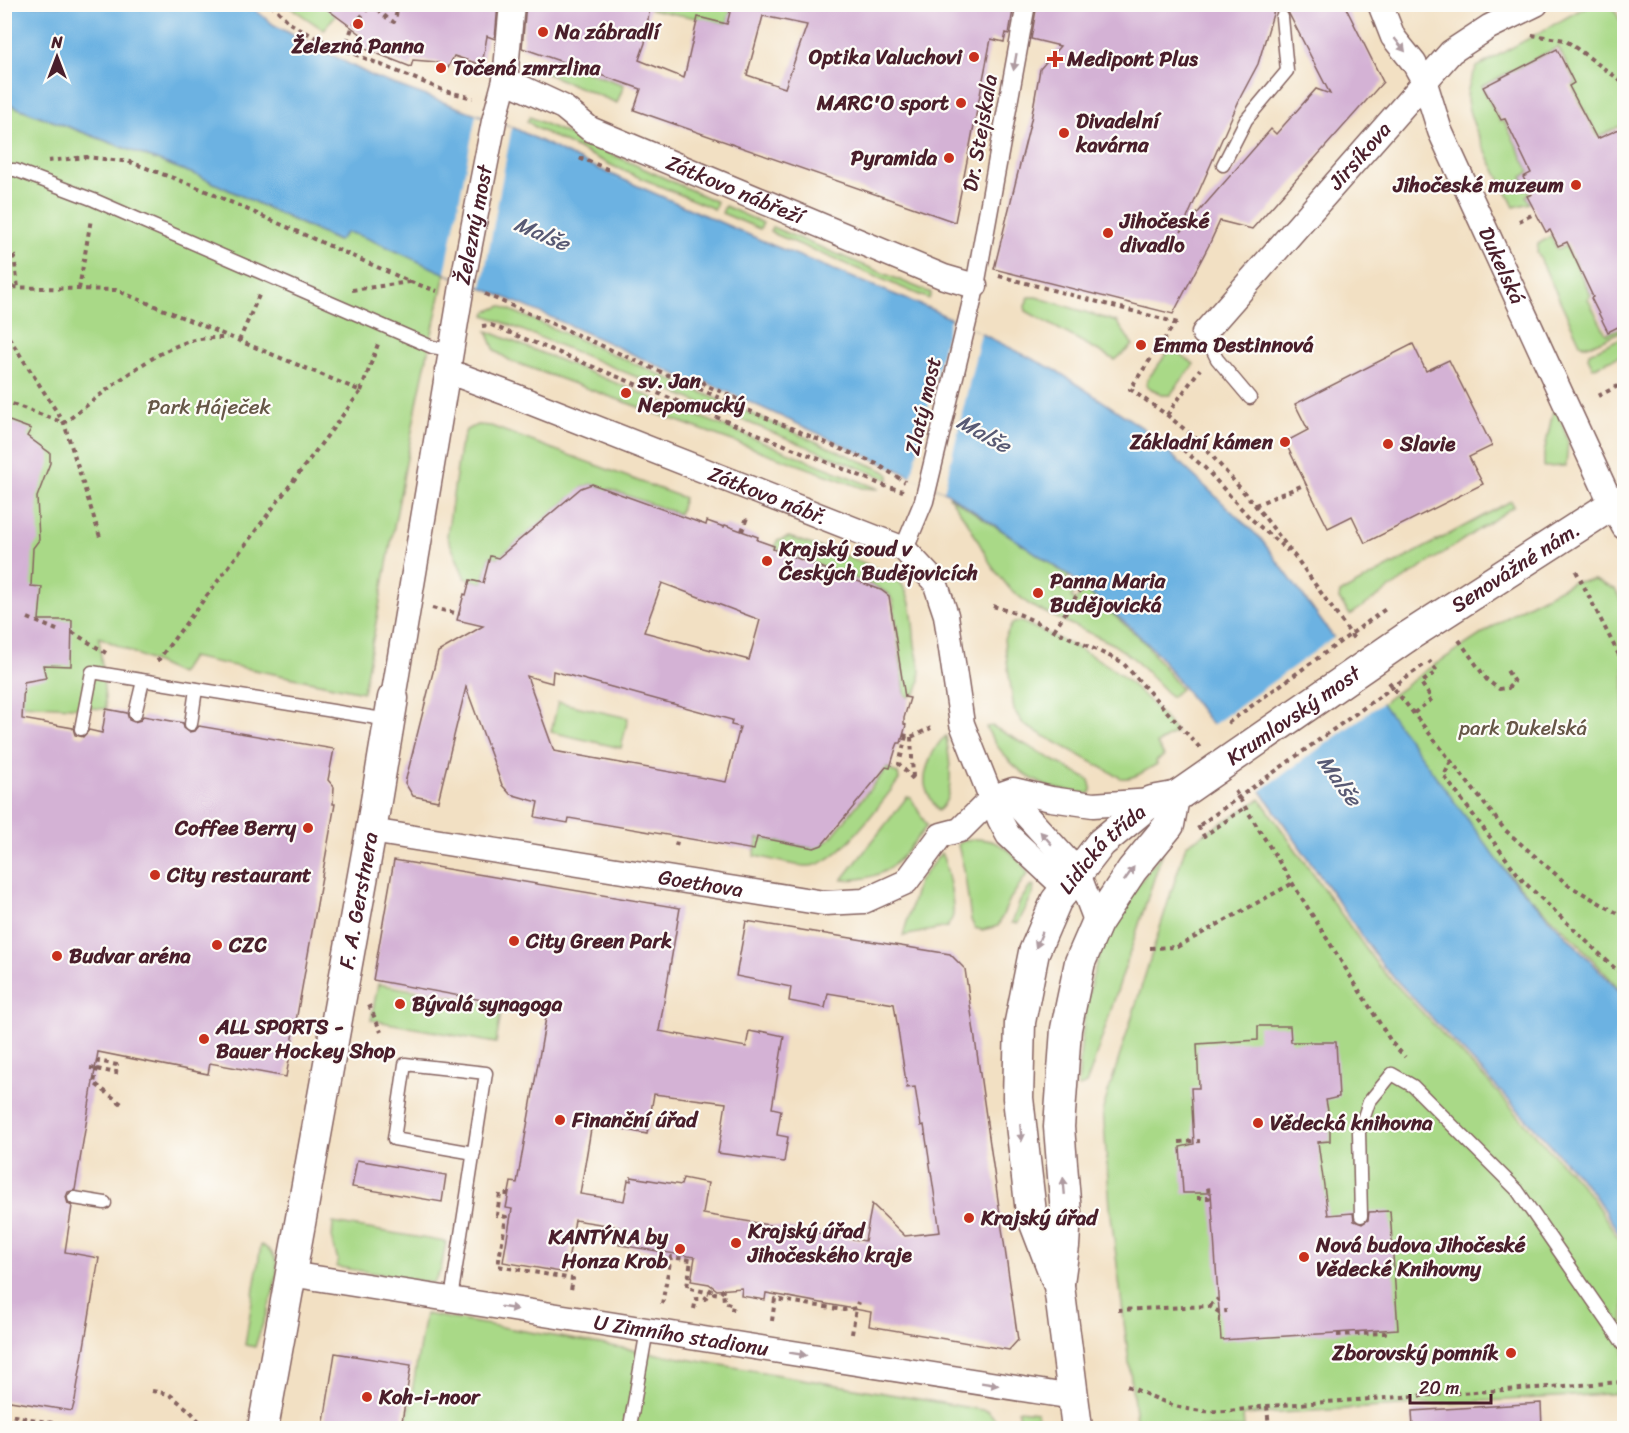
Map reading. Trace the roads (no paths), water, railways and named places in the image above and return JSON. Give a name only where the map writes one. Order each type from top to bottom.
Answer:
[{"type":"street","name":"Železný most","points":[[449,361],[471,286],[494,121],[505,80],[512,4]]},
{"type":"street","name":"Dr. Stejskala","points":[[981,277],[1026,4]]},
{"type":"street","name":"Dukelská","points":[[1380,4],[1393,37],[1414,63],[1425,83],[1440,131],[1620,510]]},
{"type":"street","name":"Jirsíkova","points":[[1204,333],[1451,52],[1489,27],[1536,4]]},
{"type":"street","name":"Zátkovo nábřeží","points":[[505,80],[563,107],[590,129],[944,277],[981,277]]},
{"type":"street","name":"Zlatý most","points":[[904,549],[924,501],[965,326],[981,277]]},
{"type":"street","name":"Zátkovo nábř.","points":[[449,361],[590,425],[904,549],[935,582],[946,615],[962,724],[993,798]]},
{"type":"street","name":"F. A. Gerstnera","points":[[263,1428],[371,831],[449,361]]},
{"type":"street","name":"Senovážné nám.","points":[[1407,637],[1620,510]]},
{"type":"street","name":"Krumlovský most","points":[[1169,798],[1407,637]]},
{"type":"street","points":[[993,798],[1013,790],[1051,799],[1093,805],[1169,798]]},
{"type":"street","points":[[993,798],[1016,804],[1071,880],[1097,923]]},
{"type":"street","name":"Goethova","points":[[371,831],[824,903],[864,901],[906,882],[941,835],[960,830],[993,798]]},
{"type":"street","name":"Lidická třída","points":[[1059,1286],[1031,1213],[1018,1096],[1020,1022],[1034,952],[1056,901],[1101,843],[1169,798]]},
{"type":"street","name":"Lidická třída","points":[[1077,1428],[1059,1286],[1066,1213],[1059,1127],[1066,1029],[1080,962],[1097,923],[1132,870],[1168,825],[1169,798]]},
{"type":"street","name":"U Zimního stadionu","points":[[290,1274],[1072,1397]]},
{"type":"lane","points":[[1223,165],[1246,120],[1287,71],[1282,17]]},
{"type":"lane","points":[[10,170],[94,200],[432,347],[449,361]]},
{"type":"lane","points":[[1204,333],[1217,359],[1250,398]]},
{"type":"lane","points":[[81,729],[92,672],[196,689],[391,709]]},
{"type":"lane","points":[[135,714],[143,681]]},
{"type":"lane","points":[[191,724],[196,689]]},
{"type":"lane","points":[[451,1299],[474,1153],[486,1073],[405,1064],[394,1139],[474,1153]]},
{"type":"lane","points":[[1361,1216],[1359,1132],[1369,1102],[1392,1074],[1413,1086],[1517,1190],[1624,1345]]},
{"type":"lane","points":[[74,1198],[105,1203]]},
{"type":"lane","points":[[630,1426],[647,1330]]},
{"type":"water","name":"Malše","points":[[5,5],[249,5],[274,25],[374,77],[512,127],[581,161],[772,245],[933,310],[1057,371],[1143,428],[1261,539],[1510,877],[1624,996],[1624,1241],[1593,1193],[1383,966],[1245,768],[1157,653],[1071,577],[944,491],[706,382],[703,381],[701,386],[574,327],[432,268],[372,240],[347,232],[338,241],[199,176],[5,103]]},
{"type":"place","name":"Železná Panna","points":[[358,24]]},
{"type":"place","name":"Na zábradlí","points":[[543,32]]},
{"type":"place","name":"Optika Valuchovi","points":[[974,57]]},
{"type":"place","name":"Medipont Plus","points":[[1055,59]]},
{"type":"place","name":"Točená zmrzlina","points":[[441,68]]},
{"type":"place","name":"MARC'O sport","points":[[961,103]]},
{"type":"place","name":"Divadelní kavárna","points":[[1064,133]]},
{"type":"place","name":"Pyramida","points":[[949,158]]},
{"type":"place","name":"Jihočeské muzeum","points":[[1576,185]]},
{"type":"place","name":"Jihočeské divadlo","points":[[1108,233]]},
{"type":"place","name":"Emma Destinnová","points":[[1141,345]]},
{"type":"place","name":"sv. Jan Nepomucký","points":[[626,393]]},
{"type":"place","name":"Základní kámen","points":[[1285,442]]},
{"type":"place","name":"Slavie","points":[[1388,444]]},
{"type":"place","name":"Krajský soud v Českých Budějovicích","points":[[767,561]]},
{"type":"place","name":"Panna Maria Budějovická","points":[[1038,593]]},
{"type":"place","name":"Coffee Berry","points":[[308,828]]},
{"type":"place","name":"City restaurant","points":[[155,875]]},
{"type":"place","name":"City Green Park","points":[[514,941]]},
{"type":"place","name":"CZC","points":[[217,945]]},
{"type":"place","name":"Budvar aréna","points":[[57,956]]},
{"type":"place","name":"Bývalá synagoga","points":[[400,1004]]},
{"type":"place","name":"ALL SPORTS - Bauer Hockey Shop","points":[[204,1039]]},
{"type":"place","name":"Finanční úřad","points":[[560,1120]]},
{"type":"place","name":"Vědecká knihovna","points":[[1258,1123]]},
{"type":"place","name":"Krajský úřad","points":[[969,1218]]},
{"type":"place","name":"Krajský úřad Jihočeského kraje","points":[[736,1243]]},
{"type":"place","name":"KANTÝNA by Honza Krob","points":[[680,1249]]},
{"type":"place","name":"Nová budova Jihočeské Vědecké Knihovny","points":[[1304,1257]]},
{"type":"place","name":"Zborovský pomník","points":[[1511,1353]]},
{"type":"place","name":"Koh-i-noor","points":[[367,1397]]},
{"type":"park label","name":"Park Háječek","points":[[209,407]]},
{"type":"park label","name":"park Dukelská","points":[[1523,728]]}]
